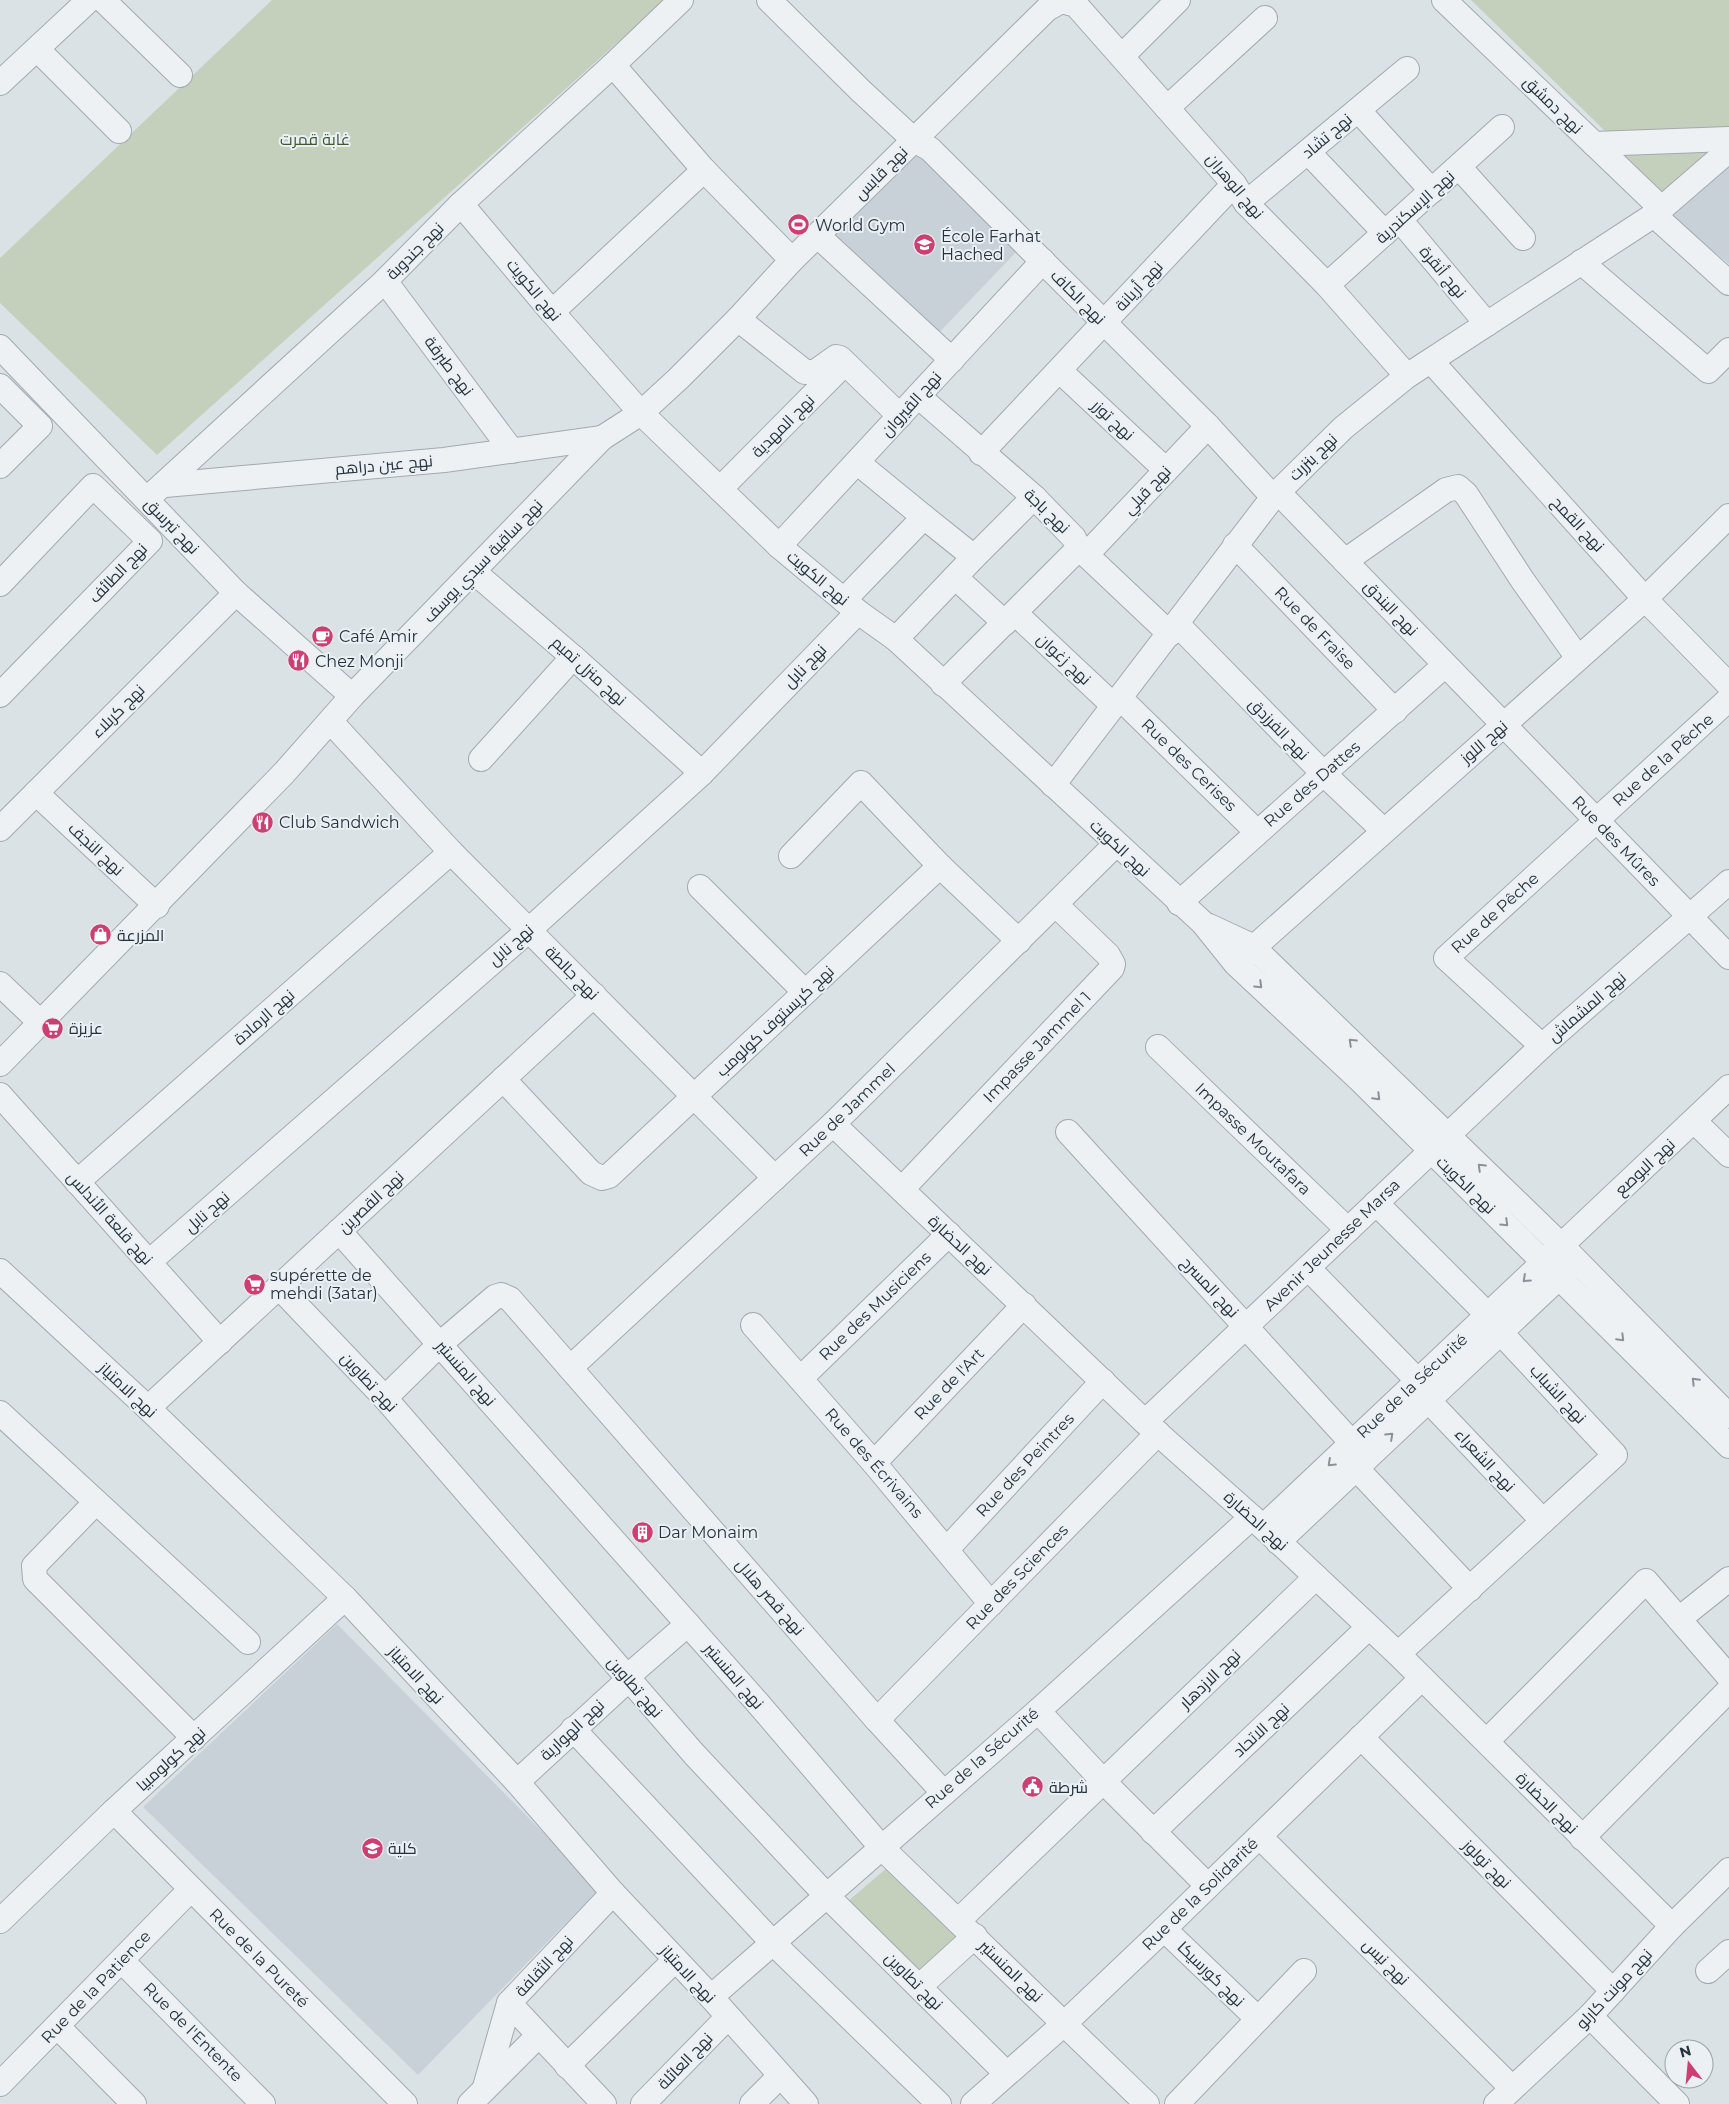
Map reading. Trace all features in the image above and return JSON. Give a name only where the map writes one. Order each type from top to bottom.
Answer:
[{"type":"street","points":[[0,83],[89,0]]},
{"type":"street","points":[[103,0],[180,75]]},
{"type":"street","name":"نهج جندوبة","points":[[156,492],[385,281],[461,204],[614,65],[681,0]]},
{"type":"street","name":"نهج الكاف","points":[[770,0],[914,140],[930,149],[1276,494]]},
{"type":"street","points":[[1122,56],[1178,0]]},
{"type":"street","name":"نهج دمشق","points":[[1444,0],[1594,144],[1729,283]]},
{"type":"street","name":"نهج قابس","points":[[641,413],[738,319],[792,260],[1047,9],[1061,1]]},
{"type":"street","name":"نهج الوهران","points":[[1061,1],[1076,5],[1240,193],[1327,285],[1407,376]]},
{"type":"street","points":[[1167,108],[1264,18]]},
{"type":"street","points":[[37,49],[120,130]]},
{"type":"street","points":[[614,65],[704,170],[792,260]]},
{"type":"street","name":"نهج تشاد","points":[[1240,193],[1308,152],[1407,69]]},
{"type":"street","points":[[1358,110],[1432,191]]},
{"type":"street","name":"نهج الإسكندرية","points":[[1327,285],[1502,128]]},
{"type":"street","points":[[1594,144],[1729,139]]},
{"type":"street","name":"نهج بنزرت","points":[[1053,785],[1235,545],[1276,494],[1343,428],[1407,376],[1658,212],[1729,150]]},
{"type":"street","name":"نهج أنقرة","points":[[1308,152],[1392,227],[1487,324]]},
{"type":"street","points":[[1459,167],[1523,238]]},
{"type":"street","points":[[552,312],[704,170]]},
{"type":"street","name":"نهج أريانة","points":[[981,453],[1105,323],[1240,193]]},
{"type":"street","name":"نهج الكويت","points":[[461,204],[552,312],[641,413],[779,546],[851,606],[896,639],[1179,903],[1203,923],[1236,964],[1360,1080],[1439,1143]]},
{"type":"street","points":[[818,236],[952,360]]},
{"type":"street","name":"نهج القيروان","points":[[779,546],[858,463],[1043,261]]},
{"type":"street","points":[[1581,262],[1708,372],[1729,350]]},
{"type":"street","name":"نهج طبرقة","points":[[385,281],[512,450]]},
{"type":"street","points":[[738,319],[805,372],[815,372],[836,357],[840,358],[900,416]]},
{"type":"street","name":"نهج تبرسق","points":[[0,348],[156,492],[236,592],[352,696]]},
{"type":"street","name":"نهج القمح","points":[[1430,361],[1645,599],[1729,685]]},
{"type":"street","name":"نهج المهدية","points":[[720,489],[846,363]]},
{"type":"street","name":"نهج توزر","points":[[1060,371],[1166,470]]},
{"type":"street","points":[[0,386],[40,426],[0,466]]},
{"type":"street","name":"نهج باجة","points":[[918,396],[981,453],[1034,497],[1074,538],[1082,551],[1173,629]]},
{"type":"street","name":"نهج ساقية سيدي يوسف","points":[[0,1064],[157,906],[331,722],[352,696],[602,438],[641,413]]},
{"type":"street","name":"نهج قبلي","points":[[943,684],[1166,470],[1208,426]]},
{"type":"street","name":"نهج عين دراهم","points":[[156,492],[444,460],[602,438]]},
{"type":"street","points":[[858,463],[974,557]]},
{"type":"street","name":"نهج الطائف","points":[[0,584],[93,486],[150,540],[0,695]]},
{"type":"street","points":[[1345,561],[1446,490],[1458,487],[1469,498],[1508,560],[1578,658]]},
{"type":"street","name":"نهج البندق","points":[[1276,494],[1345,561],[1503,725]]},
{"type":"street","points":[[896,639],[1034,497]]},
{"type":"street","name":"نهج اللوز","points":[[1236,964],[1252,946],[1645,599],[1729,516]]},
{"type":"street","name":"نهج نابل","points":[[150,1262],[529,930],[702,772],[851,606],[924,517]]},
{"type":"street","name":"Rue de Fraise","points":[[1235,545],[1394,711]]},
{"type":"street","name":"نهج منزل تميم","points":[[474,572],[702,772]]},
{"type":"street","name":"نهج زغوان","points":[[955,578],[1010,618],[1117,702]]},
{"type":"street","name":"نهج كربلاء","points":[[0,830],[236,592]]},
{"type":"street","name":"نهج الفرزدق","points":[[1173,629],[1384,830]]},
{"type":"street","points":[[481,759],[573,657]]},
{"type":"street","name":"Rue des Dattes","points":[[1179,903],[1445,665]]},
{"type":"street","name":"Rue de la Pêche","points":[[1596,821],[1729,699]]},
{"type":"street","name":"Rue des Cerises","points":[[1117,702],[1257,832]]},
{"type":"street","name":"نهج جالطة","points":[[331,722],[451,852],[775,1178]]},
{"type":"street","name":"Rue des Mûres","points":[[1503,725],[1729,957]]},
{"type":"street","points":[[791,856],[861,783],[940,866],[1019,941]]},
{"type":"street","name":"نهج النجف","points":[[36,793],[157,906]]},
{"type":"street","name":"Rue de Pêche","points":[[1542,1046],[1446,958],[1596,821]]},
{"type":"street","name":"Rue de Jammel","points":[[570,1368],[833,1124],[1116,844]]},
{"type":"street","name":"نهج الرمادة","points":[[77,1182],[451,852]]},
{"type":"street","name":"نهج كريستوف كولومب","points":[[503,1079],[591,1173],[602,1178],[609,1176],[940,866]]},
{"type":"street","name":"نهج المشماش","points":[[1439,1143],[1542,1046],[1729,882]]},
{"type":"street","points":[[700,887],[806,992]]},
{"type":"street","name":"Impasse Jammel 1","points":[[902,1189],[1112,968],[1113,964],[1108,955],[1056,904]]},
{"type":"street","name":"نهج الكويت","points":[[1203,923],[1252,946],[1439,1143],[1561,1261],[1729,1416]]},
{"type":"street","points":[[0,984],[41,1023]]},
{"type":"street","name":"نهج القصرين","points":[[148,1408],[594,995]]},
{"type":"street","name":"Impasse Moutafara","points":[[1158,1047],[1348,1230]]},
{"type":"street","name":"نهج البوصع","points":[[1561,1261],[1600,1210],[1729,1087]]},
{"type":"street","name":"نهج قلعة الأندلس","points":[[0,1095],[220,1342]]},
{"type":"street","points":[[1694,1121],[1729,1156]]},
{"type":"street","name":"نهج الحضارة","points":[[833,1124],[1151,1427],[1398,1654],[1672,1926]]},
{"type":"street","name":"نهج المسرح","points":[[1068,1132],[1352,1444]]},
{"type":"street","name":"Avenir Jeunesse Marsa","points":[[1151,1427],[1247,1327],[1439,1143]]},
{"type":"street","name":"نهج الشباب","points":[[1376,1203],[1494,1324],[1615,1455],[1543,1521]]},
{"type":"street","name":"نهج المنستير","points":[[339,1231],[688,1624],[881,1847],[1147,2104]]},
{"type":"street","name":"Rue des Musiciens","points":[[801,1378],[949,1234]]},
{"type":"street","name":"نهج الكويت","points":[[1561,1261],[1729,1446]]},
{"type":"street","name":"Rue de la Sécurité","points":[[711,1997],[1038,1711],[1264,1529],[1352,1444],[1423,1390],[1561,1261]]},
{"type":"street","name":"نهج الشعراء","points":[[1308,1268],[1543,1521]]},
{"type":"street","name":"نهج الامتياز","points":[[0,1271],[148,1408],[345,1598],[516,1782],[613,1894],[711,1997],[806,2104]]},
{"type":"street","name":"نهج تطاوين","points":[[279,1287],[386,1398],[694,1754],[826,1896],[920,1986],[1006,2073]]},
{"type":"street","name":"نهج قصر هلال","points":[[440,1344],[495,1297],[501,1295],[510,1299],[877,1720],[944,1792]]},
{"type":"street","name":"Rue de l'Art","points":[[874,1463],[1024,1305]]},
{"type":"street","name":"Rue des Écrivains","points":[[752,1325],[801,1378],[874,1463],[991,1604]]},
{"type":"street","points":[[386,1398],[440,1344]]},
{"type":"street","name":"Rue des Peintres","points":[[947,1549],[1103,1381]]},
{"type":"street","name":"Rue de la Sécurité","points":[[1264,1529],[1356,1468],[1423,1390]]},
{"type":"street","points":[[0,1413],[248,1642]]},
{"type":"street","name":"Rue des Sciences","points":[[877,1720],[991,1604],[1151,1427]]},
{"type":"street","points":[[1356,1468],[1470,1589]]},
{"type":"street","points":[[96,1502],[34,1566],[36,1579],[194,1738]]},
{"type":"street","points":[[1398,1654],[1543,1521]]},
{"type":"street","name":"نهج الازدهار","points":[[920,1986],[966,1928],[1104,1782],[1316,1577]]},
{"type":"street","points":[[1679,1619],[1729,1579]]},
{"type":"street","points":[[1487,1741],[1646,1581],[1729,1677]]},
{"type":"street","name":"نهج كولومبيا","points":[[0,1922],[114,1811],[345,1598]]},
{"type":"street","name":"نهج الهوارية","points":[[516,1782],[688,1624]]},
{"type":"street","name":"نهج الاتحاد","points":[[1153,1832],[1369,1627]]},
{"type":"street","name":"Rue de la Solidarité","points":[[973,2104],[1065,2023],[1260,1837],[1422,1678]]},
{"type":"street","points":[[1582,1838],[1729,1690]]},
{"type":"street","points":[[1038,1711],[1104,1782],[1208,1886]]},
{"type":"street","points":[[573,1729],[773,1943],[940,2104]]},
{"type":"street","name":"نهج تولوز","points":[[1361,1737],[1613,1991]]},
{"type":"street","name":"Rue de la Pureté","points":[[114,1811],[405,2104]]},
{"type":"street","name":"نهج نيس","points":[[1260,1837],[1512,2088]]},
{"type":"street","name":"نهج مونت كارلو","points":[[1496,2104],[1590,2016],[1672,1926],[1729,1870]]},
{"type":"street","name":"Rue de la Patience","points":[[0,2084],[191,1889]]},
{"type":"street","name":"نهج الثقافة","points":[[604,2104],[509,2003],[613,1894]]},
{"type":"street","name":"نهج كورسيكا","points":[[1164,1929],[1258,2019]]},
{"type":"street","points":[[1708,1971],[1729,1952]]},
{"type":"street","points":[[567,2066],[675,1960]]},
{"type":"street","name":"Rue de l'Entente","points":[[122,1961],[263,2104]]},
{"type":"street","name":"نهج كورسيكا","points":[[1178,2104],[1304,1972]]},
{"type":"street","points":[[477,2096],[509,2003]]},
{"type":"street","points":[[1590,2016],[1677,2104]]},
{"type":"street","name":"نهج العائلة","points":[[643,2104],[728,2017]]},
{"type":"street","points":[[57,2026],[134,2104]]},
{"type":"street","points":[[477,2096],[538,2036]]},
{"type":"street","points":[[752,2104],[780,2076]]},
{"type":"shaded area","name":"École Farhat Hached","points":[[915,152],[1019,249],[934,338],[831,240]]},
{"type":"shaded area","points":[[1729,165],[1729,264],[1671,216]]},
{"type":"shaded area","name":"كلية","points":[[337,1624],[599,1889],[418,2075],[143,1807]]},
{"type":"green space","name":"غابة قمرت","points":[[272,0],[665,0],[157,455],[0,303],[0,258]]},
{"type":"green space","points":[[1471,0],[1729,0],[1729,130],[1609,135]]},
{"type":"green space","points":[[1710,151],[1662,193],[1620,154]]},
{"type":"green space","points":[[888,1867],[963,1936],[920,1974],[847,1902]]},
{"type":"place","name":"World Gym","points":[[799,225]]},
{"type":"place","name":"École Farhat Hached","points":[[925,245]]},
{"type":"place","name":"Café Amir","points":[[323,636]]},
{"type":"place","name":"Chez Monji","points":[[299,661]]},
{"type":"place","name":"Club Sandwich","points":[[263,822]]},
{"type":"place","name":"المزرعة","points":[[101,935]]},
{"type":"place","name":"عزيزة","points":[[53,1028]]},
{"type":"place","name":"supérette de mehdi (3atar)","points":[[254,1284]]},
{"type":"place","name":"Dar Monaim","points":[[642,1532]]},
{"type":"place","name":"شرطة","points":[[1033,1787]]},
{"type":"place","name":"كلية","points":[[372,1848]]}]
